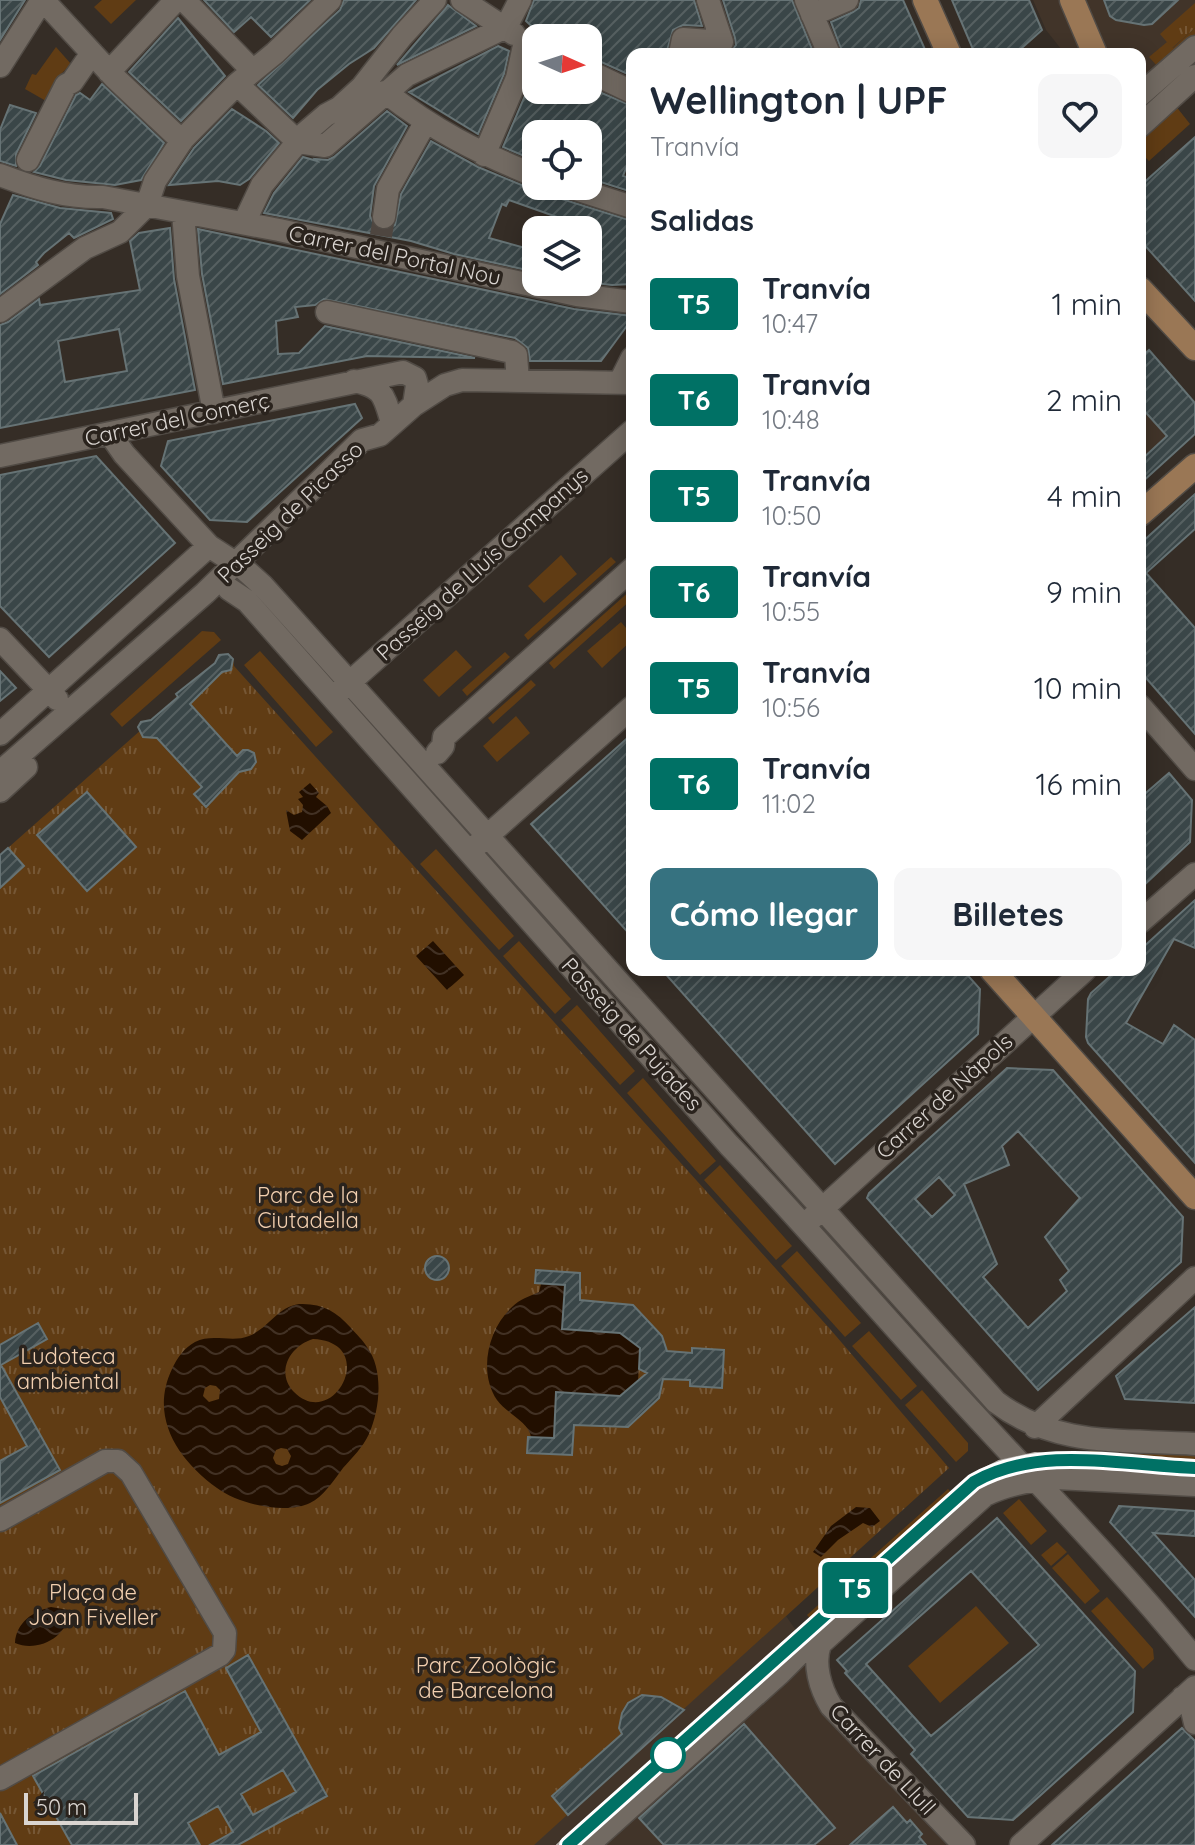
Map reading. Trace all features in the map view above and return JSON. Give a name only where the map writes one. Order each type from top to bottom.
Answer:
[{"type":"main road","points":[[925,0],[946,48]]},
{"type":"main road","points":[[1072,0],[1092,48]]},
{"type":"main road","points":[[1146,295],[1195,348]]},
{"type":"main road","points":[[1146,509],[1195,466]]},
{"type":"main road","points":[[997,976],[1195,1197]]},
{"type":"street","points":[[0,66],[42,0],[109,72],[182,141]]},
{"type":"street","points":[[109,72],[176,0]]},
{"type":"street","points":[[184,0],[298,142],[325,146],[407,75],[506,27],[520,0]]},
{"type":"street","points":[[0,311],[85,248],[120,232],[147,205],[155,181],[182,141],[330,0]]},
{"type":"street","points":[[248,223],[262,185],[298,142],[362,87],[435,0]]},
{"type":"street","points":[[462,0],[522,38]]},
{"type":"street","points":[[681,48],[683,39],[722,42],[708,0]]},
{"type":"street","points":[[826,48],[809,7],[847,0]]},
{"type":"street","points":[[1146,90],[1195,47]]},
{"type":"street","points":[[17,174],[66,85],[72,82],[92,53]]},
{"type":"street","points":[[484,155],[522,65]]},
{"type":"street","points":[[1146,121],[1195,76]]},
{"type":"street","points":[[602,78],[626,89]]},
{"type":"street","points":[[385,92],[425,123],[484,155],[522,170]]},
{"type":"street","points":[[380,235],[388,189],[425,123]]},
{"type":"street","name":"Carrer del Portal Nou","points":[[17,174],[47,192],[80,198],[103,197],[248,223],[380,235],[577,295],[626,301]]},
{"type":"street","points":[[602,197],[626,205]]},
{"type":"street","points":[[183,212],[188,276],[214,412]]},
{"type":"street","points":[[327,312],[512,352],[516,355],[518,381]]},
{"type":"street","name":"Carrer del Comerç","points":[[0,456],[353,380],[409,373],[417,385],[414,405]]},
{"type":"street","points":[[353,380],[383,394],[392,423]]},
{"type":"street","points":[[414,405],[454,382],[626,383]]},
{"type":"street","name":"Passeig de Picasso","points":[[0,772],[205,593],[222,555],[362,440],[380,435],[414,405]]},
{"type":"street","name":"Passeig de Pujades","points":[[110,434],[124,454],[222,555],[263,586],[469,852],[729,1145],[813,1217],[996,1402],[1035,1427],[1072,1437],[1195,1444]]},
{"type":"street","name":"Passeig de Lluís Companys","points":[[342,690],[626,436]]},
{"type":"street","points":[[0,734],[49,691],[222,555],[229,589]]},
{"type":"street","points":[[437,753],[443,746],[444,737],[626,574]]},
{"type":"street","name":"Passeig de Picasso","points":[[205,593],[229,589]]},
{"type":"street","name":"Passeig de Pujades","points":[[229,589],[247,601],[342,690],[625,974]]},
{"type":"street","points":[[0,639],[71,711],[61,736],[0,791]]},
{"type":"street","points":[[469,852],[626,712]]},
{"type":"street","points":[[1146,713],[1195,769]]},
{"type":"street","points":[[1146,917],[1195,874]]},
{"type":"street","points":[[600,998],[625,974]]},
{"type":"street","name":"Passeig de Pujades","points":[[627,976],[952,1391],[1037,1479],[1195,1659]]},
{"type":"street","name":"Carrer de Nàpols","points":[[813,1217],[1078,976]]},
{"type":"street","points":[[1035,1427],[1195,1278]]},
{"type":"street","points":[[0,1520],[105,1461],[118,1461],[131,1473],[225,1633],[226,1640],[220,1655],[0,1779]]},
{"type":"street","points":[[588,1845],[780,1673],[815,1652],[824,1639],[985,1495],[1011,1484],[1037,1479],[1103,1479],[1195,1485]]},
{"type":"street","name":"Carrer de Llull","points":[[815,1652],[823,1691],[831,1706],[964,1845]]},
{"type":"street","points":[[1189,1692],[1195,1723]]},
{"type":"street","points":[[1021,1845],[1189,1692]]},
{"type":"shaded area","points":[[1033,0],[1195,0],[1195,47],[1146,90],[1146,48],[1060,48],[1046,30]]},
{"type":"shaded area","points":[[1146,349],[1195,403],[1195,434],[1146,479]]},
{"type":"shaded area","points":[[786,1616],[830,1679],[813,1695],[947,1845],[531,1845]]},
{"type":"green space","points":[[102,0],[136,0],[111,24],[94,7]]},
{"type":"green space","points":[[1195,3],[1195,28],[1172,48],[1160,34]]},
{"type":"green space","points":[[1195,28],[1195,36],[1159,68],[1149,57],[1167,42],[1173,48]]},
{"type":"green space","points":[[56,47],[71,64],[60,75],[63,77],[46,101],[25,89],[32,74],[36,75]]},
{"type":"green space","points":[[1175,105],[1190,124],[1149,161],[1146,158],[1146,131]]},
{"type":"green space","points":[[561,555],[577,574],[544,603],[528,586]]},
{"type":"green space","points":[[611,557],[616,562],[528,640],[524,635]]},
{"type":"green space","points":[[626,594],[626,604],[554,669],[549,663]]},
{"type":"green space","points":[[621,622],[626,628],[626,646],[602,668],[587,651]]},
{"type":"green space","points":[[202,631],[214,632],[221,640],[122,727],[110,714]]},
{"type":"green space","points":[[456,650],[472,667],[439,697],[423,680]]},
{"type":"green space","points":[[260,651],[333,732],[316,747],[244,665]]},
{"type":"green space","points":[[505,652],[510,657],[467,696],[462,690]]},
{"type":"green space","name":"Parc de la Ciutadella","points":[[228,654],[234,666],[830,1329],[949,1468],[534,1845],[0,1845],[0,855],[177,698],[176,694],[215,663],[219,655]]},
{"type":"green space","points":[[531,680],[536,685],[493,724],[488,718]]},
{"type":"green space","points":[[516,716],[530,733],[497,762],[483,746]]},
{"type":"green space","points":[[436,849],[514,936],[499,950],[420,864]]},
{"type":"green space","points":[[519,941],[571,999],[555,1014],[503,956]]},
{"type":"green space","points":[[577,1005],[635,1071],[620,1085],[561,1020]]},
{"type":"green space","points":[[643,1078],[716,1161],[700,1175],[627,1093]]},
{"type":"green space","points":[[720,1165],[792,1246],[776,1260],[704,1180]]},
{"type":"green space","points":[[797,1251],[861,1323],[845,1337],[781,1266]]},
{"type":"green space","points":[[869,1331],[917,1386],[901,1400],[852,1346]]},
{"type":"green space","points":[[922,1390],[968,1443],[968,1451],[956,1462],[905,1405]]},
{"type":"green space","points":[[1090,1445],[1107,1446],[1106,1472],[1089,1471]]},
{"type":"green space","points":[[1121,1447],[1195,1451],[1195,1477],[1120,1473]]},
{"type":"green space","points":[[948,1489],[958,1499],[817,1626],[807,1615]]},
{"type":"green space","points":[[1019,1499],[1047,1531],[1031,1545],[1003,1513]]},
{"type":"green space","points":[[1057,1542],[1067,1552],[1051,1566],[1041,1555]]},
{"type":"green space","points":[[1068,1554],[1100,1591],[1085,1604],[1052,1568]]},
{"type":"green space","points":[[1107,1597],[1153,1649],[1154,1659],[1143,1669],[1091,1611]]},
{"type":"green space","points":[[976,1606],[1009,1643],[940,1703],[908,1666]]},
{"type":"water","points":[[310,783],[319,793],[316,797],[331,813],[302,840],[290,831],[286,810],[294,815],[302,812],[303,805],[298,799],[303,797],[299,792]]},
{"type":"water","points":[[433,941],[464,975],[447,990],[416,956]]},
{"type":"water","points":[[541,1284],[565,1285],[562,1329],[620,1333],[640,1348],[638,1381],[620,1396],[557,1393],[554,1438],[531,1437],[526,1427],[497,1400],[488,1377],[488,1351],[497,1327],[515,1304],[539,1292]]},
{"type":"water","points":[[307,1304],[328,1309],[359,1337],[376,1367],[378,1402],[367,1439],[324,1492],[310,1503],[275,1508],[237,1499],[203,1477],[171,1436],[164,1404],[172,1369],[191,1344],[208,1338],[249,1336],[291,1306]],"holes":[[[313,1339],[333,1344],[344,1354],[347,1368],[344,1382],[335,1394],[323,1401],[309,1401],[294,1392],[286,1376],[292,1354]],[[216,1386],[220,1390],[219,1399],[209,1402],[203,1396],[205,1388]],[[287,1449],[291,1456],[288,1464],[276,1464],[273,1458],[276,1450]]]},
{"type":"water","points":[[856,1507],[870,1508],[880,1521],[872,1527],[863,1523],[838,1540],[821,1557],[813,1552],[831,1526]]},
{"type":"water","points":[[51,1607],[69,1610],[68,1619],[58,1635],[33,1646],[15,1643],[27,1619]]},
{"type":"building","points":[[0,0],[25,0],[0,40]]},
{"type":"building","points":[[204,0],[310,0],[271,37],[251,17],[234,32]]},
{"type":"building","points":[[344,0],[416,0],[374,48],[317,90],[293,118],[258,85],[340,10]]},
{"type":"building","points":[[534,0],[694,0],[702,26],[683,25],[673,30],[668,48],[626,48],[626,73],[602,62],[602,24],[529,24],[526,21]]},
{"type":"building","points":[[723,0],[792,0],[812,48],[734,48],[735,38]]},
{"type":"building","points":[[861,0],[903,0],[924,48],[841,48],[831,22],[859,8]]},
{"type":"building","points":[[952,0],[1029,0],[1042,30],[1022,48],[972,48]]},
{"type":"building","points":[[1104,0],[1178,0],[1152,24],[1144,25],[1116,20],[1110,16]]},
{"type":"building","points":[[448,5],[476,26],[397,65],[445,9]]},
{"type":"building","points":[[178,18],[225,76],[181,121],[129,72]]},
{"type":"building","points":[[498,46],[509,51],[504,74],[478,134],[409,92]]},
{"type":"building","points":[[102,84],[164,143],[141,180],[115,185],[66,180],[34,172],[76,95],[80,93],[90,100]]},
{"type":"building","points":[[602,93],[626,103],[626,168],[623,176],[626,177],[626,190],[602,182],[602,120],[522,120],[522,155],[503,147],[522,103],[602,104]]},
{"type":"building","points":[[10,105],[36,113],[16,154],[16,166],[0,161],[0,130]]},
{"type":"building","points":[[232,109],[279,143],[249,179],[240,185],[218,181],[169,185],[194,148]]},
{"type":"building","points":[[387,111],[407,126],[374,186],[370,216],[376,228],[388,230],[395,225],[401,194],[431,141],[478,167],[522,185],[522,200],[565,200],[626,219],[626,284],[602,284],[602,216],[554,216],[509,200],[506,206],[502,204],[489,238],[522,247],[522,269],[411,241],[264,213],[274,193],[303,157],[328,160]]},
{"type":"building","points":[[1195,137],[1195,301],[1146,247],[1146,181]]},
{"type":"building","points":[[13,195],[60,208],[111,213],[113,219],[74,238],[69,233],[44,253],[36,262],[38,265],[0,294],[0,224]]},
{"type":"building","points":[[170,228],[174,279],[195,390],[0,428],[0,325],[39,299],[40,305],[140,290],[130,241],[139,233]],"holes":[[[119,329],[127,371],[65,382],[58,341]]]},
{"type":"building","points":[[198,229],[574,309],[626,315],[626,327],[601,361],[530,361],[528,348],[515,338],[324,299],[315,305],[295,307],[298,317],[276,321],[278,354],[299,353],[325,326],[475,358],[367,356],[223,384],[202,274]]},
{"type":"building","points":[[1149,350],[1195,403],[1195,434],[1146,479],[1146,455],[1167,436],[1146,413],[1146,353]]},
{"type":"building","points":[[355,404],[362,418],[247,522],[210,520],[161,466],[168,441]]},
{"type":"building","points":[[96,456],[175,543],[49,657],[0,606],[0,475]]},
{"type":"building","points":[[1195,494],[1195,529],[1146,573],[1146,539]]},
{"type":"building","points":[[1146,573],[1195,628],[1195,734],[1146,678]]},
{"type":"building","points":[[228,654],[233,659],[231,670],[222,672],[190,704],[237,756],[248,750],[254,753],[256,762],[251,769],[239,772],[206,807],[194,794],[202,787],[157,738],[143,737],[138,727],[178,697],[176,694],[215,663],[219,655]]},
{"type":"building","points":[[0,671],[16,688],[0,701]]},
{"type":"building","points":[[626,739],[626,930],[531,824]]},
{"type":"building","points":[[1169,773],[1192,800],[1190,842],[1146,883],[1146,793]]},
{"type":"building","points":[[87,792],[136,847],[87,891],[37,835]]},
{"type":"building","points":[[8,848],[24,866],[0,888],[0,855]]},
{"type":"building","points":[[1195,900],[1195,948],[1174,939],[1126,1023],[1163,1044],[1174,1025],[1195,1040],[1195,1163],[1088,1043],[1086,1037],[1091,993],[1110,976],[1146,976],[1146,945]]},
{"type":"building","points":[[667,976],[968,976],[980,989],[978,1034],[835,1164]]},
{"type":"building","points":[[1007,1068],[1053,1070],[1183,1217],[1181,1262],[1038,1390],[867,1198]],"holes":[[[1018,1131],[1080,1198],[1045,1237],[1069,1271],[1060,1280],[1067,1291],[1028,1328],[983,1277],[997,1264],[964,1184],[1009,1165],[1002,1146]],[[939,1177],[955,1195],[932,1217],[915,1199]]]},
{"type":"building","points":[[437,1256],[446,1259],[449,1268],[446,1277],[437,1280],[428,1277],[425,1268],[428,1259]]},
{"type":"building","points":[[536,1270],[580,1273],[580,1300],[633,1305],[662,1336],[667,1351],[692,1353],[692,1348],[724,1350],[722,1388],[690,1386],[690,1380],[663,1379],[659,1398],[628,1427],[574,1425],[572,1455],[527,1453],[528,1437],[554,1438],[556,1392],[620,1396],[647,1373],[639,1369],[640,1348],[620,1333],[562,1329],[565,1285],[535,1283]]},
{"type":"building","points":[[1195,1307],[1195,1403],[1125,1399],[1116,1376]]},
{"type":"building","points":[[38,1323],[47,1339],[1,1365],[60,1470],[0,1503],[0,1461],[27,1446],[0,1397],[0,1345]]},
{"type":"building","points":[[1119,1506],[1195,1511],[1195,1536],[1153,1533],[1195,1580],[1195,1617],[1110,1522]]},
{"type":"building","points":[[997,1518],[1135,1671],[1133,1712],[1013,1820],[968,1817],[911,1754],[915,1750],[845,1673],[847,1671],[837,1660]],"holes":[[[971,1571],[1039,1645],[931,1736],[866,1664]]]},
{"type":"building","points":[[248,1655],[327,1796],[238,1845],[210,1845],[233,1832],[218,1806],[188,1823],[200,1845],[72,1845],[33,1776],[185,1691],[219,1755],[261,1732],[226,1668]],"holes":[[[283,1770],[296,1792],[253,1815],[241,1794]]]},
{"type":"building","points":[[642,1695],[661,1697],[684,1710],[568,1815],[552,1796],[622,1734],[619,1728],[622,1713],[628,1703]]},
{"type":"building","points":[[744,1724],[835,1828],[814,1845],[664,1845],[639,1818]]},
{"type":"building","points":[[1182,1728],[1195,1741],[1195,1845],[1052,1845]]},
{"type":"building","points":[[893,1807],[907,1823],[910,1820],[922,1834],[919,1837],[926,1845],[850,1845]]},
{"type":"building","points":[[0,1813],[17,1845],[0,1845]]},
{"type":"tunnel","points":[[381,236],[384,217]]},
{"type":"tram line","points":[[557,1845],[970,1476],[999,1461],[1035,1453],[1195,1460]]},
{"type":"tram line","name":"T5","points":[[568,1845],[968,1486],[987,1474],[1014,1464],[1042,1460],[1195,1468]]},
{"type":"park label","name":"Ludoteca ambiental","points":[[68,1368]]},
{"type":"park label","name":"Plaça de Joan Fiveller","points":[[93,1604]]},
{"type":"park label","name":"Parc Zoològic de Barcelona","points":[[486,1678]]}]
